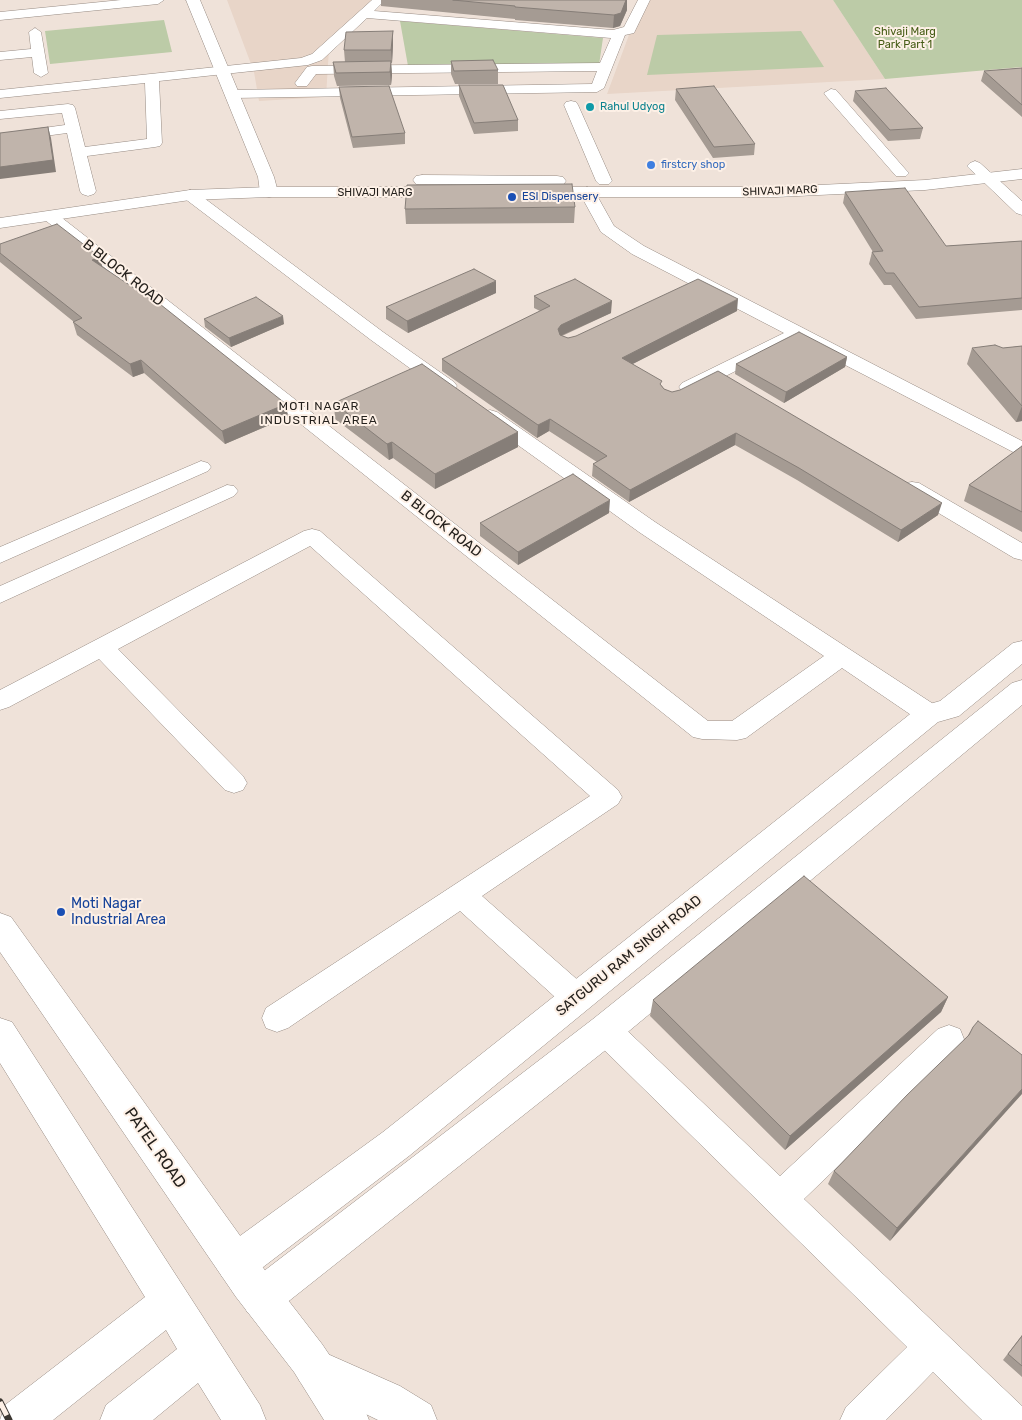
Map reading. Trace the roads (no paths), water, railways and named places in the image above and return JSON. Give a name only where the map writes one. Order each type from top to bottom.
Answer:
[{"type":"main road","points":[[193,0],[233,94],[268,185]]},
{"type":"main road","name":"SHIVAJI MARG","points":[[0,223],[268,185],[587,192],[776,192],[925,185],[1022,161]]},
{"type":"main road","name":"SHIVAJI MARG","points":[[0,210],[268,185],[604,181],[778,182],[901,174],[981,172],[1022,174]]},
{"type":"main road","name":"SATGURU RAM SINGH ROAD","points":[[236,1263],[396,1144],[929,714],[949,709],[1022,650]]},
{"type":"main road","points":[[261,1298],[605,1030],[1022,690]]},
{"type":"main road","name":"PATEL ROAD","points":[[0,926],[348,1420]]},
{"type":"main road","points":[[0,1033],[245,1420]]},
{"type":"main road","points":[[20,1420],[170,1302]]},
{"type":"main road","points":[[121,1420],[202,1354]]},
{"type":"main road","points":[[313,1368],[385,1401],[416,1420]]},
{"type":"street","points":[[0,16],[77,4],[158,0]]},
{"type":"street","points":[[20,135],[15,113],[3,94],[303,62],[317,57],[366,14],[379,0]]},
{"type":"street","points":[[366,14],[619,33],[629,30],[643,3]]},
{"type":"street","points":[[624,5],[643,3]]},
{"type":"street","points":[[35,32],[41,73]]},
{"type":"street","points":[[233,94],[597,88],[619,33]]},
{"type":"street","points":[[0,56],[38,52]]},
{"type":"street","points":[[294,93],[312,70],[605,67]]},
{"type":"street","points":[[523,68],[528,89]]},
{"type":"street","points":[[79,152],[155,142],[152,78]]},
{"type":"street","points":[[831,93],[901,174]]},
{"type":"street","points":[[571,105],[604,181]]},
{"type":"street","points":[[0,115],[68,108],[88,191]]},
{"type":"street","points":[[0,138],[73,128]]},
{"type":"street","points":[[981,172],[1022,210]]},
{"type":"street","points":[[587,192],[602,222],[615,236],[697,281],[1022,449]]},
{"type":"street","points":[[190,195],[377,336],[647,527],[929,714]]},
{"type":"street","name":"B BLOCK ROAD","points":[[51,217],[702,730],[737,731],[841,656]]},
{"type":"street","points":[[680,289],[697,281]]},
{"type":"street","points":[[671,396],[724,378],[796,332]]},
{"type":"street","points":[[0,556],[201,467]]},
{"type":"street","points":[[894,478],[1022,553]]},
{"type":"street","points":[[0,595],[227,491]]},
{"type":"street","points":[[0,701],[312,536],[608,798],[277,1018]]},
{"type":"street","points":[[103,648],[234,783]]},
{"type":"street","points":[[461,895],[577,998]]},
{"type":"street","points":[[605,1030],[1009,1420]]},
{"type":"street","points":[[780,1199],[949,1039]]},
{"type":"street","points":[[859,1420],[933,1347]]},
{"type":"railway","points":[[0,1402],[9,1420]]},
{"type":"place","name":"Rahul Udyog","points":[[590,107]]},
{"type":"place","name":"firstcry shop","points":[[651,165]]},
{"type":"place","name":"ESI Dispensery","points":[[512,197]]},
{"type":"place","name":"Moti Nagar Industrial Area","points":[[61,912]]},
{"type":"district","name":"MOTI NAGAR INDUSTRIAL AREA","points":[[319,414]]},
{"type":"park label","name":"Shivaji Marg Park Part 1","points":[[905,38]]}]
